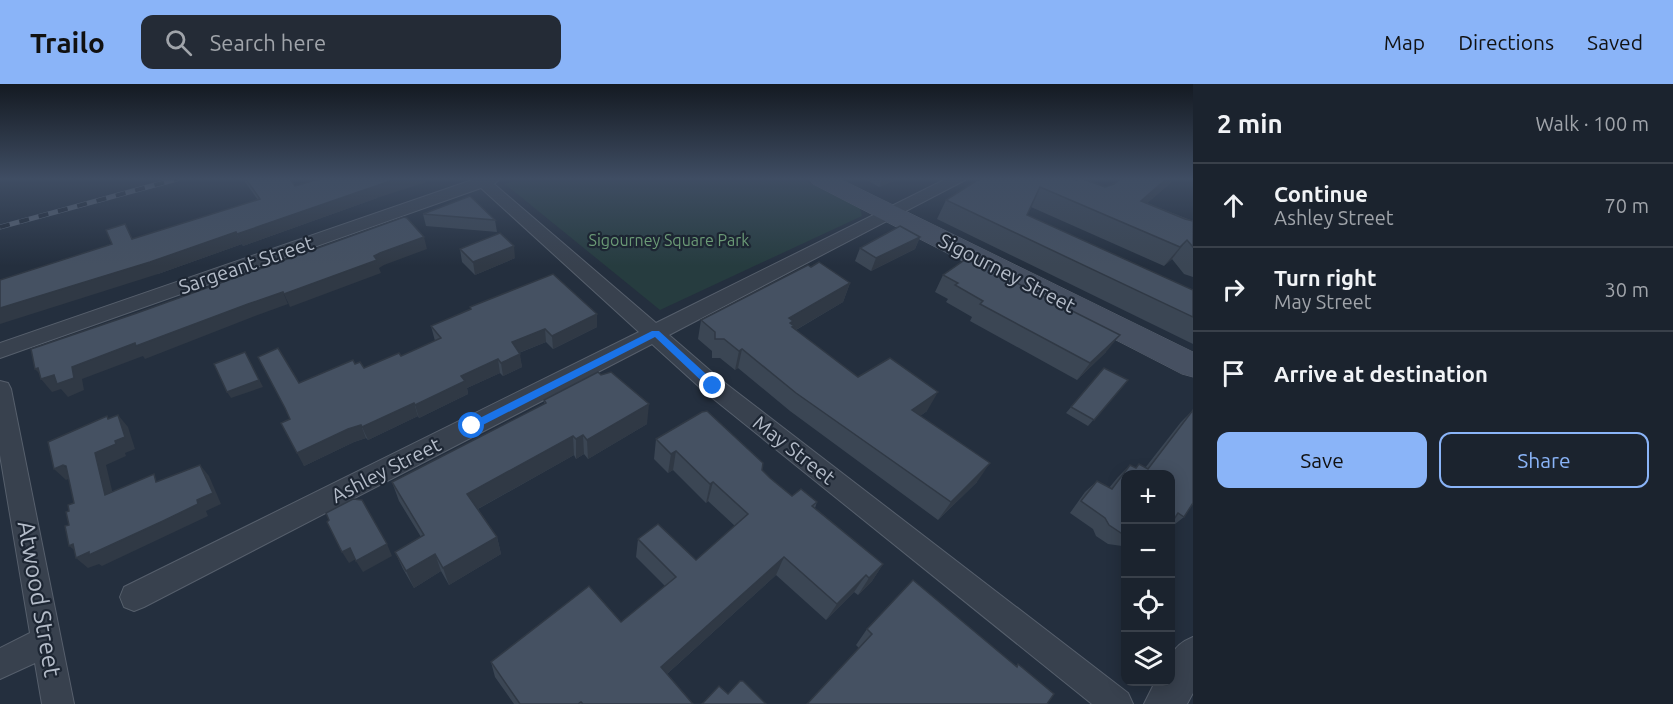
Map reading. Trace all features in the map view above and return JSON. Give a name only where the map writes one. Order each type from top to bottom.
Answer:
[{"type":"main road","name":"Sigourney Street","points":[[877,208],[1193,366]]},
{"type":"street","name":"Sargeant Street","points":[[0,351],[411,208]]},
{"type":"street","name":"May Street","points":[[518,208],[713,386],[1117,704]]},
{"type":"street","name":"Ashley Street","points":[[134,597],[901,208]]},
{"type":"street","name":"Atwood Street","points":[[0,389],[58,704]]},
{"type":"street","points":[[0,664],[46,641]]},
{"type":"street","points":[[1164,704],[1193,656]]},
{"type":"green space","name":"Sigourney Square Park","points":[[534,208],[860,208],[862,216],[660,310]]},
{"type":"building","points":[[231,208],[312,208],[150,262],[0,308],[0,280],[112,244],[106,230],[125,224],[132,239]]},
{"type":"building","points":[[439,208],[482,208],[495,220],[423,214]]},
{"type":"building","points":[[963,208],[1030,208],[1027,215],[1193,290],[1193,317]]},
{"type":"building","points":[[1089,208],[1158,208],[1193,221],[1193,247],[1187,240],[1180,247]]},
{"type":"building","points":[[404,217],[424,237],[374,256],[377,260],[72,367],[74,378],[57,384],[54,375],[41,379],[38,368],[35,369],[31,349]]},
{"type":"building","points":[[900,226],[920,237],[876,258],[860,248]]},
{"type":"building","points":[[500,233],[514,246],[473,262],[460,249]]},
{"type":"building","points":[[969,257],[1002,271],[999,274],[1120,335],[1090,363],[980,304],[983,301],[955,285],[958,283],[943,275]]},
{"type":"building","points":[[819,262],[850,283],[789,318],[793,321],[790,323],[794,326],[792,327],[858,377],[890,358],[938,392],[912,410],[990,463],[951,502],[796,393],[742,349],[739,351],[724,339],[715,339],[715,332],[701,320],[808,265],[811,267]]},
{"type":"building","points":[[553,274],[597,314],[552,336],[545,329],[512,342],[520,354],[501,363],[498,359],[461,376],[465,381],[415,405],[414,403],[362,427],[361,425],[348,429],[297,453],[281,423],[290,419],[258,357],[278,348],[299,383],[353,360],[355,364],[360,362],[364,368],[399,353],[401,356],[441,338],[431,326],[471,309],[470,307]]},
{"type":"building","points":[[245,352],[259,380],[227,392],[214,364]]},
{"type":"building","points":[[1104,368],[1128,380],[1094,420],[1071,407]]},
{"type":"building","points":[[598,372],[601,375],[611,372],[649,404],[587,440],[583,435],[576,439],[573,436],[467,494],[497,537],[443,568],[435,554],[406,571],[395,552],[424,535],[392,482],[546,403],[544,400]]},
{"type":"building","points":[[1193,410],[1193,503],[1184,517],[1178,513],[1175,518],[1175,470],[1126,470],[1130,465],[1136,468],[1139,464],[1148,469]]},
{"type":"building","points":[[707,411],[763,463],[762,470],[770,478],[792,496],[801,489],[817,502],[812,506],[883,564],[869,578],[866,575],[837,604],[784,557],[661,667],[693,704],[583,704],[581,702],[578,704],[520,704],[491,662],[589,586],[621,622],[676,577],[638,539],[658,524],[696,560],[748,514],[713,482],[710,484],[676,451],[671,454],[656,439]]},
{"type":"building","points":[[118,415],[125,437],[115,441],[116,444],[95,453],[105,495],[154,474],[156,482],[200,465],[213,493],[197,500],[198,504],[163,521],[89,555],[89,552],[76,558],[73,544],[69,546],[65,526],[69,525],[66,512],[69,511],[68,505],[74,503],[66,466],[54,469],[48,442],[107,416],[108,419]]},
{"type":"building","points":[[1121,477],[1121,533],[1081,501],[1097,481],[1112,489]]},
{"type":"building","points":[[353,499],[362,500],[387,544],[356,561],[350,548],[342,552],[327,522],[329,520],[326,513]]},
{"type":"building","points":[[913,580],[1017,667],[1018,664],[1054,694],[1047,704],[807,704],[872,634],[867,629]]},
{"type":"building","points":[[740,681],[743,681],[766,704],[702,704],[719,686],[728,694]]},
{"type":"railway","points":[[0,227],[70,208]]},
{"type":"route","points":[[472,426],[656,333],[713,386]]}]
